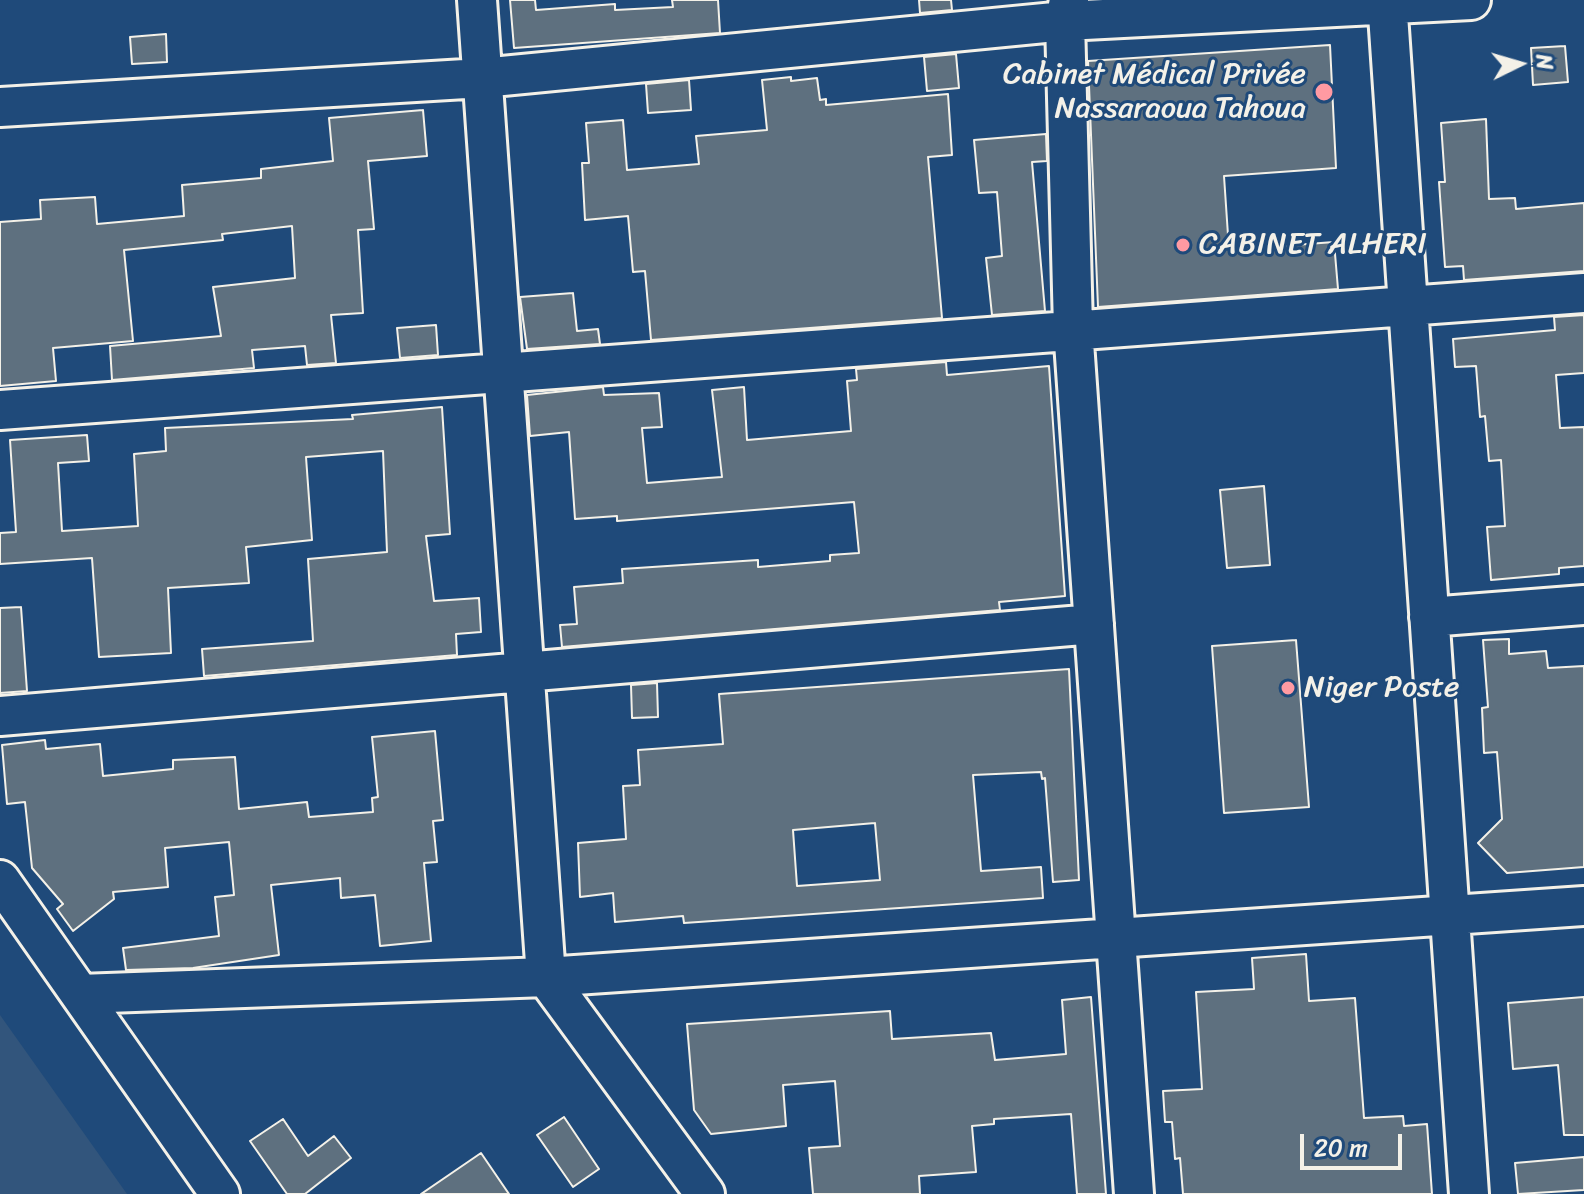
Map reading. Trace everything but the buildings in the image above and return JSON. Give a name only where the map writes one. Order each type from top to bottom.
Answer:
[{"type":"street","points":[[477,0],[546,977],[705,1194]]},
{"type":"street","points":[[0,107],[482,78],[1067,10],[1471,0]]},
{"type":"street","points":[[1387,3],[1469,1194]]},
{"type":"street","points":[[1067,10],[1073,328],[1134,1194]]},
{"type":"street","points":[[0,410],[1073,328],[1584,293]]},
{"type":"street","points":[[1429,617],[1584,605]]},
{"type":"street","points":[[0,716],[1094,624]]},
{"type":"street","points":[[0,880],[220,1194]]},
{"type":"street","points":[[80,994],[546,977],[1584,906]]},
{"type":"shaded area","points":[[0,1015],[127,1194],[0,1194]]},
{"type":"place","name":"Cabinet Médical Privée Nassaraoua Tahoua","points":[[1324,92]]},
{"type":"place","name":"CABINET ALHERI","points":[[1183,245]]},
{"type":"place","name":"Niger Poste","points":[[1288,688]]}]
